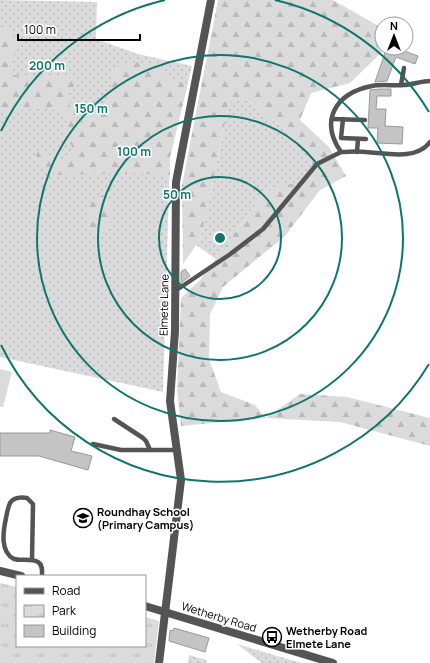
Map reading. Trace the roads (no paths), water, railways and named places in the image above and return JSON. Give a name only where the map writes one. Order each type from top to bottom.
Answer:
[{"type":"street","name":"Elmete Lane","points":[[160,663],[180,480],[170,401],[175,331],[176,182],[211,0]]},
{"type":"street","points":[[0,571],[17,575]]},
{"type":"street","name":"Wetherby Road","points":[[146,606],[333,663]]},
{"type":"lane","points":[[401,85],[404,68]]},
{"type":"lane","points":[[341,152],[335,144],[331,128],[333,112],[342,98],[373,85],[401,85],[430,81]]},
{"type":"lane","points":[[332,119],[365,120]]},
{"type":"lane","points":[[343,119],[341,138],[366,139]]},
{"type":"lane","points":[[357,152],[358,139]]},
{"type":"lane","points":[[175,291],[230,255],[263,229],[317,164],[341,152],[410,154],[420,150],[430,142]]},
{"type":"lane","points":[[114,419],[143,438],[150,450]]},
{"type":"lane","points":[[93,444],[121,450],[177,450]]},
{"type":"lane","points":[[32,560],[32,504],[27,498],[18,497],[13,500],[9,506],[2,537],[3,549],[7,555],[13,558],[19,560],[38,561],[41,565],[42,575]]},
{"type":"place","name":"Roundhay School (Primary Campus)","points":[[83,518]]},
{"type":"place","name":"Wetherby Road Elmete Lane","points":[[272,637]]}]
